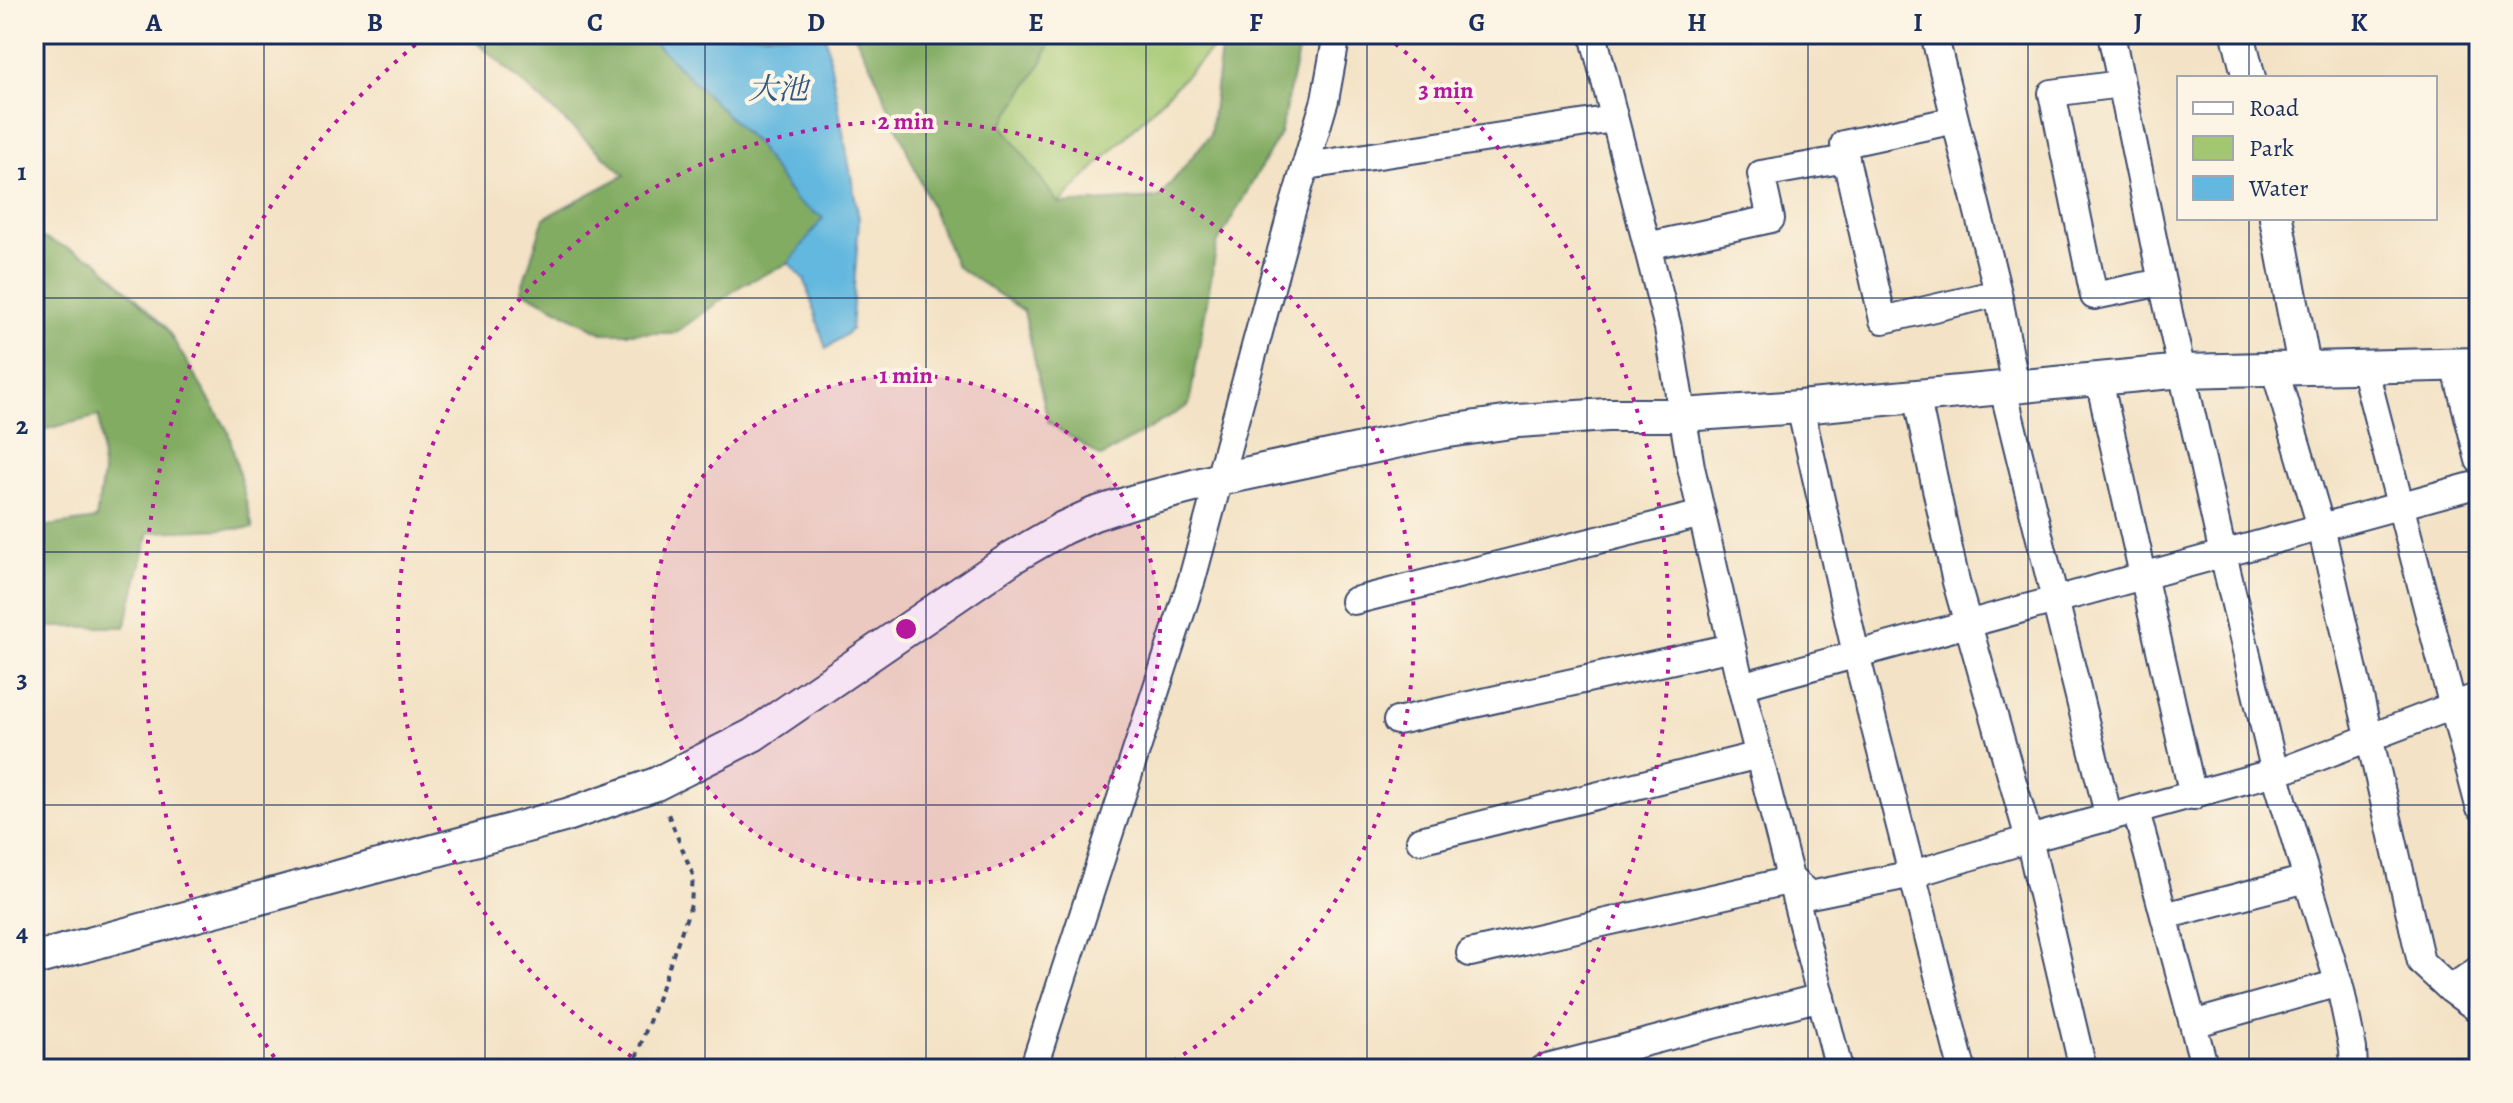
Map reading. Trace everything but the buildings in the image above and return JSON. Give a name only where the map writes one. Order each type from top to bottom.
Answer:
[{"type":"street","points":[[1033,1069],[1192,579],[1325,100],[1337,34]]},
{"type":"street","points":[[1593,34],[1668,328],[1702,514],[1741,686],[1839,1069]]},
{"type":"street","points":[[1934,34],[1998,293],[2010,388],[2054,600],[2109,818]]},
{"type":"street","points":[[2111,34],[2223,554],[2275,773],[2339,983],[2353,1049],[2354,1069]]},
{"type":"street","points":[[2238,34],[2248,76]]},
{"type":"street","points":[[2121,84],[2052,93],[2094,296],[2162,282]]},
{"type":"street","points":[[1307,166],[1613,119]]},
{"type":"street","points":[[1955,120],[1844,144],[1883,320],[1998,293]]},
{"type":"street","points":[[1647,246],[1771,219],[1761,174],[1846,159]]},
{"type":"street","points":[[2276,220],[2289,367],[2368,739],[2421,962],[2479,1010]]},
{"type":"street","points":[[34,959],[567,815],[656,784],[753,735],[1013,557],[1094,514],[1221,479],[1442,432],[1518,421],[1800,407],[2183,371],[2467,365],[2479,460]]},
{"type":"street","points":[[2364,367],[2479,806]]},
{"type":"street","points":[[2099,380],[2193,796]]},
{"type":"street","points":[[1916,395],[1956,582],[2029,839],[2083,1069]]},
{"type":"street","points":[[1800,407],[1856,654],[1962,1069]]},
{"type":"street","points":[[1741,686],[2479,484]]},
{"type":"street","points":[[1354,601],[1702,514]]},
{"type":"street","points":[[1397,721],[1732,647]]},
{"type":"street","points":[[1792,880],[1810,895],[1913,874],[2029,839],[2275,773],[2479,696]]},
{"type":"street","points":[[1420,840],[1759,755]]},
{"type":"street","points":[[2136,811],[2205,1069]]},
{"type":"street","points":[[2164,916],[2307,879]]},
{"type":"street","points":[[1470,953],[1792,880]]},
{"type":"street","points":[[2450,989],[2479,969]]},
{"type":"street","points":[[2193,1024],[2339,983]]},
{"type":"street","points":[[1543,1069],[1821,997]]},
{"type":"path","points":[[632,1069],[691,905],[693,875],[656,784]]},
{"type":"green space","points":[[468,34],[646,34],[756,144],[788,190],[823,218],[789,263],[742,285],[675,333],[602,333],[521,290],[544,218],[625,175]]},
{"type":"green space","points":[[854,34],[1053,34],[1043,61],[1002,125],[1059,204],[1159,198],[1210,135],[1223,34],[1302,34],[1280,134],[1217,244],[1189,405],[1101,457],[1048,422],[1024,311],[956,266],[874,72]]},
{"type":"green space","points":[[910,34],[1227,34],[1050,213]]},
{"type":"green space","points":[[34,226],[38,236],[96,260],[165,326],[228,431],[253,528],[149,532],[125,627],[34,627],[34,528],[96,519],[103,474],[99,416],[34,432]]},
{"type":"water","name":"大池","points":[[646,34],[825,34],[859,219],[851,330],[826,349],[805,281],[789,263],[823,218],[796,201],[756,144]]}]
